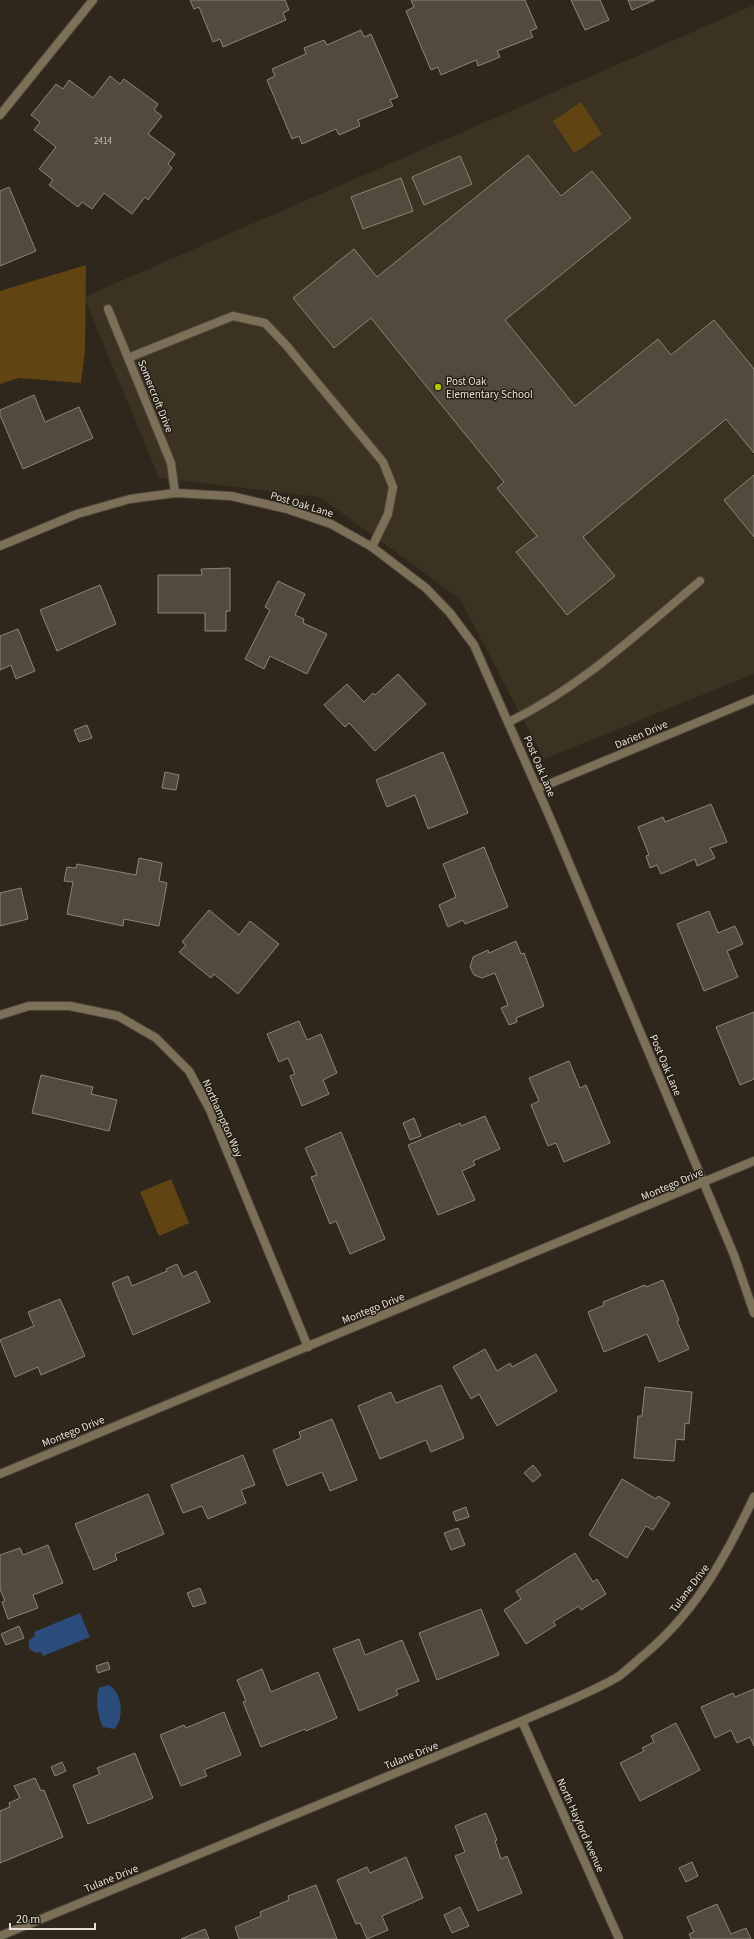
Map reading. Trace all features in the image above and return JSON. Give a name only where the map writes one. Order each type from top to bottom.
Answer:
[{"type":"street","points":[[0,115],[93,0]]},
{"type":"street","name":"Somercroft Drive","points":[[108,309],[171,463],[174,493]]},
{"type":"street","points":[[128,358],[233,316],[265,323],[286,345],[383,462],[393,487],[388,514],[372,547]]},
{"type":"street","name":"Post Oak Lane","points":[[0,546],[77,514],[130,499],[174,493],[230,496],[287,509],[331,524],[372,547],[426,588],[450,613],[474,645],[509,722],[734,1255],[754,1313]]},
{"type":"street","points":[[509,722],[540,707],[595,669],[700,581]]},
{"type":"street","name":"Darien Drive","points":[[537,789],[754,699]]},
{"type":"street","name":"Northampton Way","points":[[0,1015],[29,1006],[70,1006],[118,1016],[156,1038],[190,1071],[210,1110],[308,1347]]},
{"type":"street","name":"Montego Drive","points":[[0,1474],[754,1161]]},
{"type":"street","name":"Tulane Drive","points":[[0,1936],[522,1721],[576,1698],[617,1677],[651,1649],[683,1616],[708,1584],[730,1548],[754,1497]]},
{"type":"street","name":"North Hayford Avenue","points":[[522,1721],[620,1939]]},
{"type":"shaded area","name":"Post Oak Elementary School","points":[[754,5],[754,674],[544,759],[460,599],[320,497],[159,478],[84,297]]},
{"type":"shaded area","points":[[581,102],[602,134],[574,153],[553,121]]},
{"type":"shaded area","points":[[86,265],[85,351],[81,383],[19,378],[0,384],[0,291]]},
{"type":"shaded area","points":[[171,1179],[189,1223],[159,1236],[140,1192]]},
{"type":"water","points":[[80,1613],[90,1637],[43,1656],[41,1652],[31,1650],[29,1640],[35,1636],[34,1632]]},
{"type":"water","points":[[108,1685],[113,1688],[119,1699],[121,1712],[120,1719],[114,1729],[103,1727],[98,1708],[97,1697],[99,1688]]},
{"type":"building","points":[[190,0],[285,0],[289,10],[283,13],[286,20],[223,47],[220,39],[213,42],[199,7],[194,9]]},
{"type":"building","points":[[411,0],[525,0],[537,28],[530,31],[533,37],[497,51],[500,57],[478,66],[476,60],[441,75],[438,67],[431,70],[406,11],[414,7]]},
{"type":"building","points":[[571,0],[600,0],[609,20],[585,30]]},
{"type":"building","points":[[628,0],[655,0],[632,10]]},
{"type":"building","points":[[361,30],[364,37],[371,34],[398,97],[390,100],[393,106],[358,120],[360,126],[339,135],[336,129],[302,144],[299,136],[292,139],[267,80],[275,76],[272,69],[306,54],[304,48],[324,40],[327,45]]},
{"type":"building","points":[[110,76],[120,84],[124,79],[158,104],[154,110],[162,116],[148,134],[175,154],[168,164],[172,168],[148,200],[145,197],[132,214],[104,193],[92,209],[82,202],[78,207],[49,185],[53,180],[39,169],[56,147],[34,130],[40,122],[31,115],[56,84],[63,89],[69,80],[93,98]]},
{"type":"building","points":[[528,155],[561,196],[592,171],[631,218],[505,320],[575,406],[658,339],[671,355],[714,320],[754,369],[754,453],[726,419],[583,537],[615,576],[567,615],[516,552],[537,536],[497,488],[504,482],[371,318],[334,348],[293,298],[354,249],[377,277]]},
{"type":"building","points":[[460,156],[472,184],[424,205],[412,177]]},
{"type":"building","points":[[401,178],[413,211],[363,229],[351,197]]},
{"type":"building","points":[[9,187],[36,251],[0,266],[0,191]]},
{"type":"building","points":[[34,395],[45,422],[79,407],[93,438],[23,469],[0,415],[0,410]]},
{"type":"building","points":[[754,475],[754,537],[724,500]]},
{"type":"building","points":[[230,568],[230,611],[226,611],[226,631],[205,631],[205,613],[158,613],[158,575],[202,575],[201,569]]},
{"type":"building","points":[[278,581],[305,594],[295,615],[304,619],[303,623],[327,634],[307,674],[270,656],[264,669],[245,659],[270,610],[265,607]]},
{"type":"building","points":[[100,585],[116,624],[57,651],[40,610]]},
{"type":"building","points":[[18,629],[35,671],[16,679],[11,665],[0,670],[0,636]]},
{"type":"building","points":[[398,674],[426,704],[375,751],[349,723],[345,727],[324,705],[347,684],[364,702],[373,693],[375,695]]},
{"type":"building","points":[[87,725],[92,738],[79,742],[74,730]]},
{"type":"building","points":[[443,752],[468,813],[428,829],[415,795],[387,807],[376,780]]},
{"type":"building","points":[[165,772],[179,775],[176,790],[162,788]]},
{"type":"building","points":[[711,804],[727,842],[710,848],[715,858],[697,866],[695,859],[661,874],[657,865],[650,868],[646,856],[649,855],[638,827],[663,817],[665,822]]},
{"type":"building","points":[[484,847],[508,907],[465,924],[463,920],[448,927],[439,905],[456,897],[443,864]]},
{"type":"building","points":[[139,858],[162,863],[159,881],[167,883],[159,926],[124,919],[123,926],[67,914],[73,882],[64,881],[67,867],[76,868],[77,864],[136,875]]},
{"type":"building","points":[[21,888],[28,919],[0,926],[0,893]]},
{"type":"building","points":[[209,910],[239,935],[250,921],[279,944],[238,994],[214,974],[211,978],[179,952],[186,945],[182,942]]},
{"type":"building","points":[[709,911],[718,933],[735,926],[743,944],[727,951],[738,977],[704,991],[677,924]]},
{"type":"building","points":[[516,941],[521,954],[524,953],[544,1006],[516,1018],[517,1022],[509,1025],[501,1008],[508,1005],[495,973],[482,978],[474,975],[470,967],[473,957],[488,950],[489,953]]},
{"type":"building","points":[[754,1012],[754,1079],[740,1085],[716,1027]]},
{"type":"building","points":[[299,1021],[307,1040],[321,1034],[337,1073],[323,1080],[329,1094],[302,1106],[290,1076],[295,1074],[288,1058],[279,1062],[267,1034]]},
{"type":"building","points":[[569,1061],[580,1088],[586,1085],[610,1143],[564,1162],[556,1143],[548,1146],[531,1105],[539,1101],[529,1078]]},
{"type":"building","points":[[41,1075],[93,1087],[91,1094],[117,1100],[109,1131],[32,1113]]},
{"type":"building","points":[[485,1116],[500,1149],[473,1161],[475,1165],[462,1171],[475,1200],[438,1215],[408,1145],[460,1123],[461,1126]]},
{"type":"building","points":[[414,1118],[421,1136],[410,1140],[403,1123]]},
{"type":"building","points":[[341,1132],[385,1239],[350,1254],[336,1221],[330,1224],[311,1177],[317,1175],[305,1148]]},
{"type":"building","points":[[177,1264],[183,1277],[196,1271],[210,1302],[133,1335],[112,1283],[128,1276],[132,1286],[167,1271],[166,1269]]},
{"type":"building","points":[[663,1280],[679,1320],[677,1321],[689,1349],[659,1362],[647,1334],[604,1352],[588,1312],[604,1305],[603,1302],[645,1285],[646,1287]]},
{"type":"building","points":[[60,1299],[85,1356],[41,1375],[38,1367],[15,1377],[0,1340],[34,1326],[28,1312]]},
{"type":"building","points":[[485,1349],[497,1371],[510,1363],[512,1367],[536,1354],[557,1391],[497,1426],[479,1394],[471,1399],[453,1367]]},
{"type":"building","points":[[441,1385],[464,1438],[431,1452],[426,1440],[380,1459],[358,1406],[391,1392],[396,1403]]},
{"type":"building","points":[[645,1387],[692,1392],[689,1424],[685,1423],[684,1440],[676,1439],[674,1461],[634,1458],[638,1416],[642,1416]]},
{"type":"building","points":[[332,1419],[357,1480],[330,1491],[322,1472],[287,1486],[273,1450],[301,1438],[299,1432]]},
{"type":"building","points":[[243,1455],[255,1485],[241,1490],[246,1503],[208,1519],[202,1506],[183,1513],[171,1485]]},
{"type":"building","points":[[533,1465],[541,1475],[533,1482],[524,1473]]},
{"type":"building","points":[[622,1479],[656,1499],[658,1496],[670,1503],[653,1530],[646,1526],[627,1558],[589,1535]]},
{"type":"building","points":[[148,1494],[164,1534],[115,1554],[117,1560],[94,1570],[75,1524]]},
{"type":"building","points":[[466,1507],[469,1517],[456,1521],[453,1512]]},
{"type":"building","points":[[458,1528],[465,1545],[451,1550],[444,1533]]},
{"type":"building","points":[[48,1545],[63,1583],[33,1595],[38,1608],[8,1619],[2,1602],[5,1601],[0,1589],[0,1555],[20,1548],[23,1555]]},
{"type":"building","points":[[575,1553],[593,1582],[597,1579],[606,1594],[581,1610],[579,1606],[553,1622],[556,1625],[526,1644],[504,1610],[521,1599],[516,1591]]},
{"type":"building","points":[[200,1588],[206,1603],[193,1607],[187,1593]]},
{"type":"building","points":[[481,1609],[499,1655],[437,1680],[419,1633]]},
{"type":"building","points":[[19,1626],[24,1638],[6,1645],[1,1634]]},
{"type":"building","points":[[359,1639],[365,1655],[402,1640],[419,1681],[396,1690],[398,1695],[359,1711],[333,1649]]},
{"type":"building","points":[[108,1662],[110,1669],[98,1673],[96,1666]]},
{"type":"building","points":[[262,1669],[271,1692],[318,1672],[337,1718],[261,1747],[243,1702],[246,1701],[237,1680]]},
{"type":"building","points":[[754,1689],[754,1746],[750,1737],[737,1743],[731,1730],[715,1738],[701,1707],[733,1693],[735,1697]]},
{"type":"building","points":[[224,1712],[241,1755],[204,1770],[207,1776],[181,1786],[160,1735],[184,1725],[186,1728]]},
{"type":"building","points":[[676,1723],[700,1770],[640,1801],[620,1763],[644,1751],[642,1748],[654,1742],[651,1736]]},
{"type":"building","points":[[135,1753],[153,1798],[88,1824],[73,1785],[100,1774],[97,1768]]},
{"type":"building","points":[[62,1762],[66,1771],[55,1776],[51,1767]]},
{"type":"building","points":[[35,1778],[41,1791],[44,1790],[63,1837],[0,1863],[0,1811],[10,1807],[9,1803],[20,1798],[14,1786]]},
{"type":"building","points":[[486,1813],[497,1840],[495,1841],[501,1859],[507,1856],[522,1893],[478,1911],[455,1856],[465,1852],[455,1826]]},
{"type":"building","points":[[406,1857],[423,1898],[382,1916],[388,1930],[367,1939],[360,1923],[356,1924],[337,1880],[367,1867],[370,1873]]},
{"type":"building","points":[[692,1862],[698,1876],[686,1882],[679,1868]]},
{"type":"building","points":[[316,1885],[337,1939],[239,1939],[235,1927],[261,1916],[260,1912],[289,1900],[288,1896]]},
{"type":"building","points":[[717,1904],[731,1934],[746,1928],[751,1939],[691,1939],[689,1934],[694,1932],[687,1917]]},
{"type":"building","points":[[460,1907],[469,1926],[452,1933],[444,1915]]},
{"type":"building","points":[[205,1929],[209,1939],[181,1939]]},
{"type":"place","name":"Post Oak Elementary School","points":[[438,387]]}]
